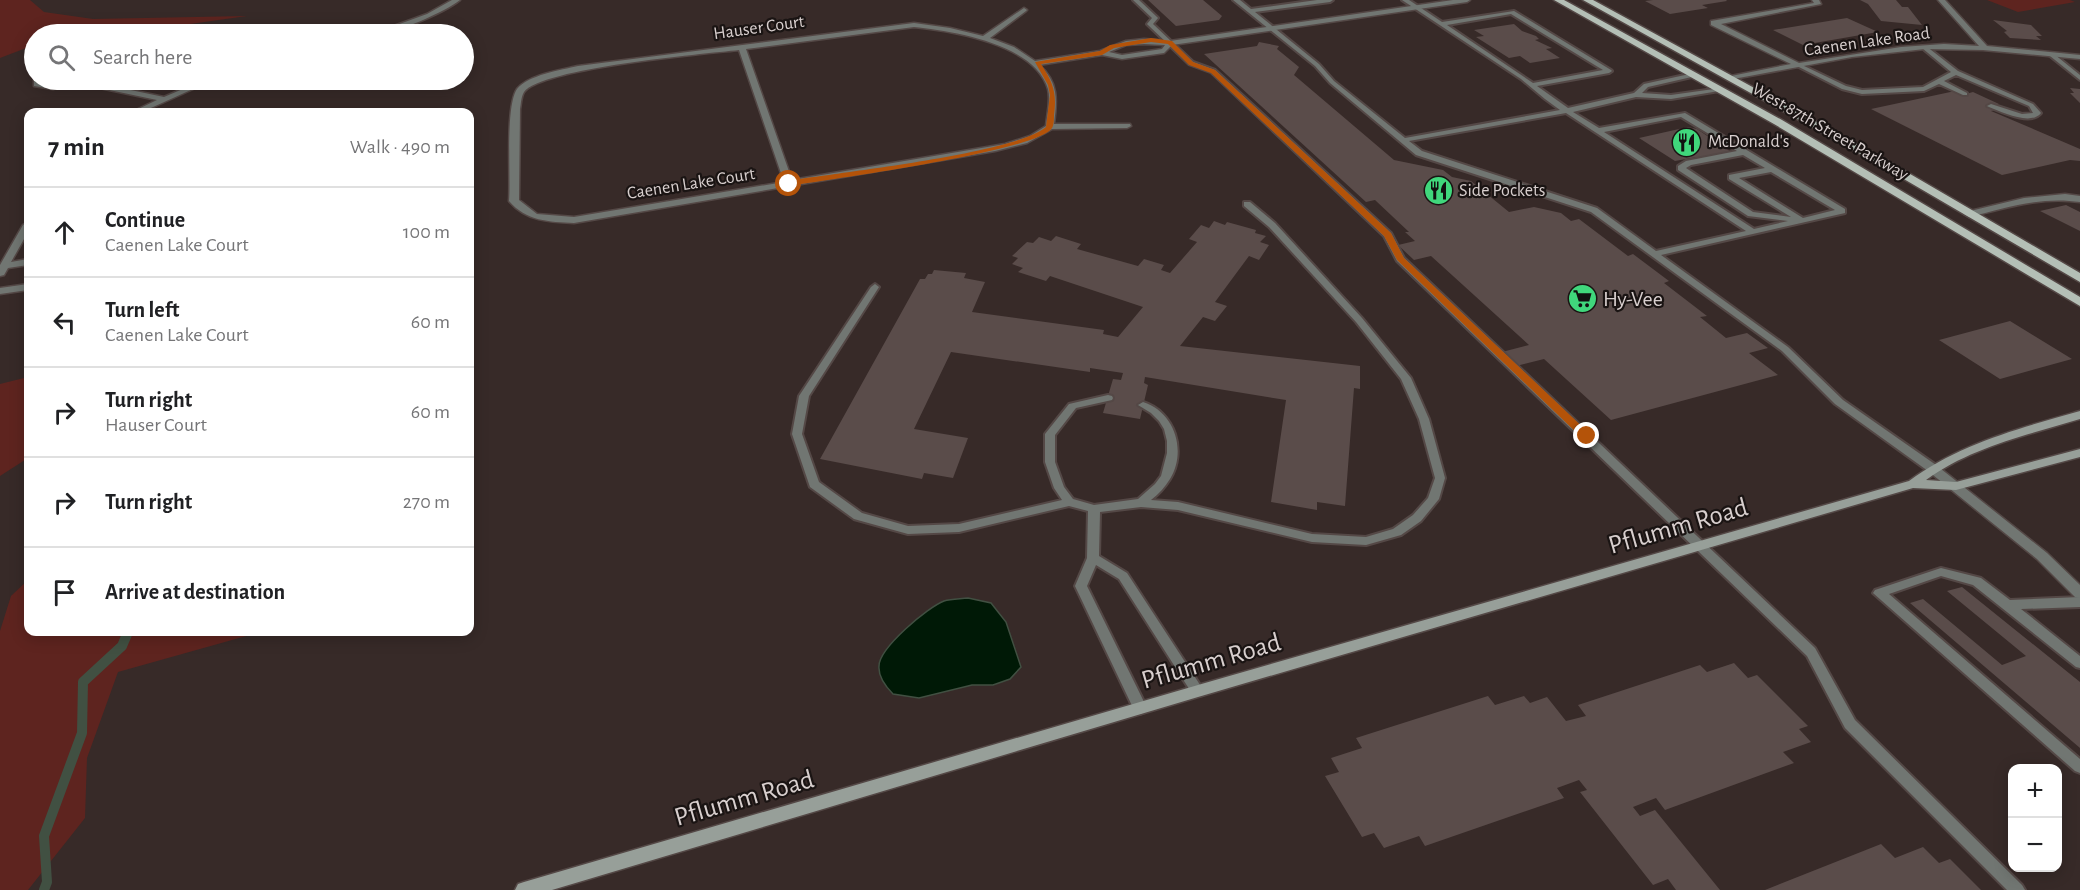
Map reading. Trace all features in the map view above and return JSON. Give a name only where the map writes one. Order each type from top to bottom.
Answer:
[{"type":"main road","name":"West 87th Street Parkway","points":[[1558,0],[1719,89],[2080,302]]},
{"type":"main road","name":"West 87th Street Parkway","points":[[1587,0],[1877,159],[2080,278]]},
{"type":"main road","points":[[1913,484],[1932,468],[1983,445],[2080,415]]},
{"type":"main road","points":[[1913,484],[1956,486],[2080,453]]},
{"type":"main road","name":"Pflumm Road","points":[[524,890],[1198,691],[1913,484]]},
{"type":"street","points":[[404,24],[429,15],[457,0]]},
{"type":"street","points":[[1102,53],[1112,46],[1141,42],[1170,43],[1467,0]]},
{"type":"street","points":[[1800,66],[1714,23],[1818,4],[1815,0]]},
{"type":"street","points":[[1941,0],[1986,49]]},
{"type":"street","points":[[984,39],[1024,10]]},
{"type":"street","name":"Hauser Court","points":[[547,219],[524,213],[514,201],[514,105],[521,90],[539,80],[578,68],[914,25],[984,39],[1027,56],[1037,63]]},
{"type":"street","points":[[1050,127],[1054,95],[1051,85],[1037,63],[1102,53],[1122,57],[1164,51],[1170,43]]},
{"type":"street","points":[[741,46],[789,184]]},
{"type":"street","name":"Caenen Lake Road","points":[[1731,78],[1874,52],[1924,47],[1986,49],[2080,57]]},
{"type":"street","points":[[123,90],[163,99]]},
{"type":"street","points":[[144,108],[185,90]]},
{"type":"street","name":"Caenen Lake Court","points":[[547,219],[574,220],[976,152],[1026,141],[1042,134],[1050,127],[1127,126]]},
{"type":"street","points":[[1969,214],[2036,196],[2061,195],[2080,199]]},
{"type":"street","points":[[2,269],[24,232]]},
{"type":"street","points":[[2,269],[24,263]]},
{"type":"street","points":[[0,291],[24,288]]},
{"type":"street","points":[[1932,468],[2042,556],[2080,593]]},
{"type":"lane","points":[[1136,0],[1155,18],[1150,24],[1191,63],[1213,71],[1379,226],[1388,235],[1400,259],[1811,652],[1850,724],[2017,890]]},
{"type":"lane","points":[[1236,0],[1419,153],[1594,210],[1785,350],[1839,402],[1932,468]]},
{"type":"lane","points":[[1250,11],[1330,0]]},
{"type":"lane","points":[[1405,0],[1566,111],[1753,232]]},
{"type":"lane","points":[[1441,24],[1512,12],[1610,71],[1531,85]]},
{"type":"lane","points":[[1924,47],[1956,72],[2031,105],[2037,113],[2021,116],[1991,106]]},
{"type":"lane","points":[[2052,55],[2080,78]]},
{"type":"lane","points":[[1800,66],[1844,88],[1862,92],[1923,89],[1956,72]]},
{"type":"lane","points":[[1636,95],[1646,85],[1694,75]]},
{"type":"lane","points":[[1938,81],[1965,94]]},
{"type":"lane","points":[[1403,140],[1566,111],[1636,95],[1671,97],[1719,89]]},
{"type":"lane","points":[[1597,131],[1682,115],[1842,211],[1654,254]]},
{"type":"lane","points":[[1744,152],[1689,163],[1681,168],[1751,214],[1803,220]]},
{"type":"lane","points":[[1772,169],[1732,177],[1803,220]]},
{"type":"lane","points":[[875,288],[804,396],[797,434],[814,484],[858,516],[908,530],[959,528],[1069,502],[1095,509],[1141,502],[1178,506],[1312,538],[1366,541],[1397,532],[1416,518],[1433,499],[1440,478],[1424,418],[1406,378],[1359,320],[1272,225],[1247,204]]},
{"type":"lane","points":[[1069,502],[1059,488],[1050,462],[1050,434],[1073,406],[1108,398]]},
{"type":"lane","points":[[1141,502],[1160,486],[1170,467],[1173,440],[1164,420],[1151,407],[1143,405]]},
{"type":"lane","points":[[1095,509],[1093,558],[1081,586],[1140,708]]},
{"type":"lane","points":[[1093,558],[1123,576],[1198,691]]},
{"type":"lane","points":[[2080,663],[1977,580],[1941,572],[1879,593],[2080,768]]},
{"type":"lane","points":[[2007,605],[2080,602]]},
{"type":"shaded area","points":[[0,0],[30,0],[44,12],[93,19],[247,16],[190,24],[24,24],[24,49],[0,58]]},
{"type":"shaded area","points":[[1987,0],[2070,0],[2075,2],[2018,12]]},
{"type":"shaded area","points":[[24,378],[24,461],[0,476],[0,384]]},
{"type":"shaded area","points":[[24,584],[24,636],[246,636],[118,672],[87,758],[85,818],[28,890],[0,890],[0,631],[11,596]]},
{"type":"shaded area","points":[[968,598],[991,603],[1006,622],[1021,667],[1010,679],[993,685],[972,685],[919,698],[893,694],[883,682],[879,670],[881,658],[887,649],[916,619],[937,605],[947,600]]},
{"type":"building","points":[[1148,0],[1203,0],[1222,16],[1219,20],[1176,26]]},
{"type":"building","points":[[1860,0],[1896,0],[1902,7],[1908,7],[1922,25],[1881,21],[1868,4]]},
{"type":"building","points":[[1645,1],[1727,1],[1702,5],[1708,8],[1670,14]]},
{"type":"building","points":[[1847,18],[1878,32],[1803,45],[1773,30]]},
{"type":"building","points":[[1993,20],[2031,25],[2042,36],[2036,36],[2041,40],[2010,38],[2004,32],[2007,31]]},
{"type":"building","points":[[1514,24],[1522,31],[1536,36],[1539,39],[1535,40],[1552,48],[1546,49],[1560,58],[1530,63],[1520,56],[1509,58],[1476,37],[1484,36],[1474,30]]},
{"type":"building","name":"Hy-Vee","points":[[1259,42],[1279,46],[1277,49],[1299,67],[1294,75],[1394,160],[1443,170],[1452,177],[1471,181],[1509,212],[1534,207],[1561,213],[1571,221],[1579,219],[1628,256],[1633,254],[1669,281],[1664,283],[1707,316],[1700,317],[1726,338],[1747,333],[1768,348],[1749,353],[1778,375],[1611,420],[1544,359],[1516,366],[1502,352],[1529,345],[1431,256],[1414,260],[1398,245],[1415,241],[1405,232],[1409,232],[1375,200],[1366,202],[1204,54],[1257,46]]},
{"type":"building","points":[[2070,88],[2080,89],[2080,103],[2070,93],[2074,93]]},
{"type":"building","points":[[1955,91],[1962,95],[1973,92],[1999,104],[1989,107],[1996,110],[1991,111],[2080,149],[2080,161],[2070,160],[2002,175],[1871,109]]},
{"type":"building","points":[[1688,127],[1697,129],[1734,154],[1702,160],[1697,157],[1675,161],[1639,138]]},
{"type":"building","points":[[2066,205],[2080,212],[2080,231],[2040,211]]},
{"type":"building","points":[[1214,221],[1256,230],[1255,233],[1266,236],[1260,242],[1269,245],[1259,260],[1249,256],[1215,302],[1227,306],[1215,321],[1203,317],[1180,346],[1360,366],[1360,389],[1354,388],[1345,506],[1317,502],[1317,510],[1271,502],[1286,400],[1145,377],[1144,383],[1148,385],[1140,419],[1103,413],[1113,379],[1121,380],[1123,373],[1090,368],[1090,372],[951,352],[914,429],[968,438],[953,478],[924,473],[922,479],[820,459],[920,279],[925,279],[934,270],[966,273],[964,278],[985,282],[972,312],[1104,330],[1103,334],[1118,337],[1143,307],[1050,276],[1046,281],[1018,272],[1023,268],[1012,264],[1018,258],[1012,256],[1027,242],[1033,243],[1039,237],[1051,241],[1056,236],[1081,244],[1077,249],[1138,266],[1144,259],[1164,265],[1161,270],[1170,273],[1197,242],[1189,239],[1201,225],[1209,228]]},
{"type":"building","points":[[2010,321],[2072,359],[2000,379],[1939,340]]},
{"type":"building","points":[[1962,587],[2080,682],[2080,748],[1910,603],[1923,599],[2002,665],[2026,656],[1947,591]]},
{"type":"building","points":[[1734,663],[1748,678],[1757,675],[1808,726],[1799,729],[1811,742],[1783,752],[1794,763],[1665,810],[1656,798],[1633,807],[1640,816],[1655,810],[1720,890],[1676,890],[1668,879],[1653,885],[1580,792],[1587,790],[1579,780],[1557,788],[1564,798],[1425,846],[1419,836],[1384,848],[1374,833],[1362,837],[1325,776],[1339,772],[1331,758],[1362,748],[1356,738],[1488,696],[1495,705],[1524,696],[1530,703],[1547,697],[1566,721],[1586,716],[1578,705],[1700,665],[1707,672]]},
{"type":"building","points":[[1881,844],[1895,858],[1923,847],[1939,863],[1950,859],[1981,890],[1765,890]]},
{"type":"waterway","points":[[44,890],[47,882],[44,836],[82,733],[83,682],[122,646],[126,636]]},
{"type":"place","name":"McDonald's","points":[[1687,142]]},
{"type":"place","name":"Side Pockets","points":[[1438,191]]},
{"type":"place","name":"Hy-Vee","points":[[1582,299]]},
{"type":"route","points":[[789,184],[930,161],[1026,141],[1042,134],[1050,127],[1054,95],[1051,85],[1037,63],[1102,53],[1112,46],[1151,40],[1170,43],[1191,63],[1213,71],[1388,235],[1400,259],[1587,436]]}]
